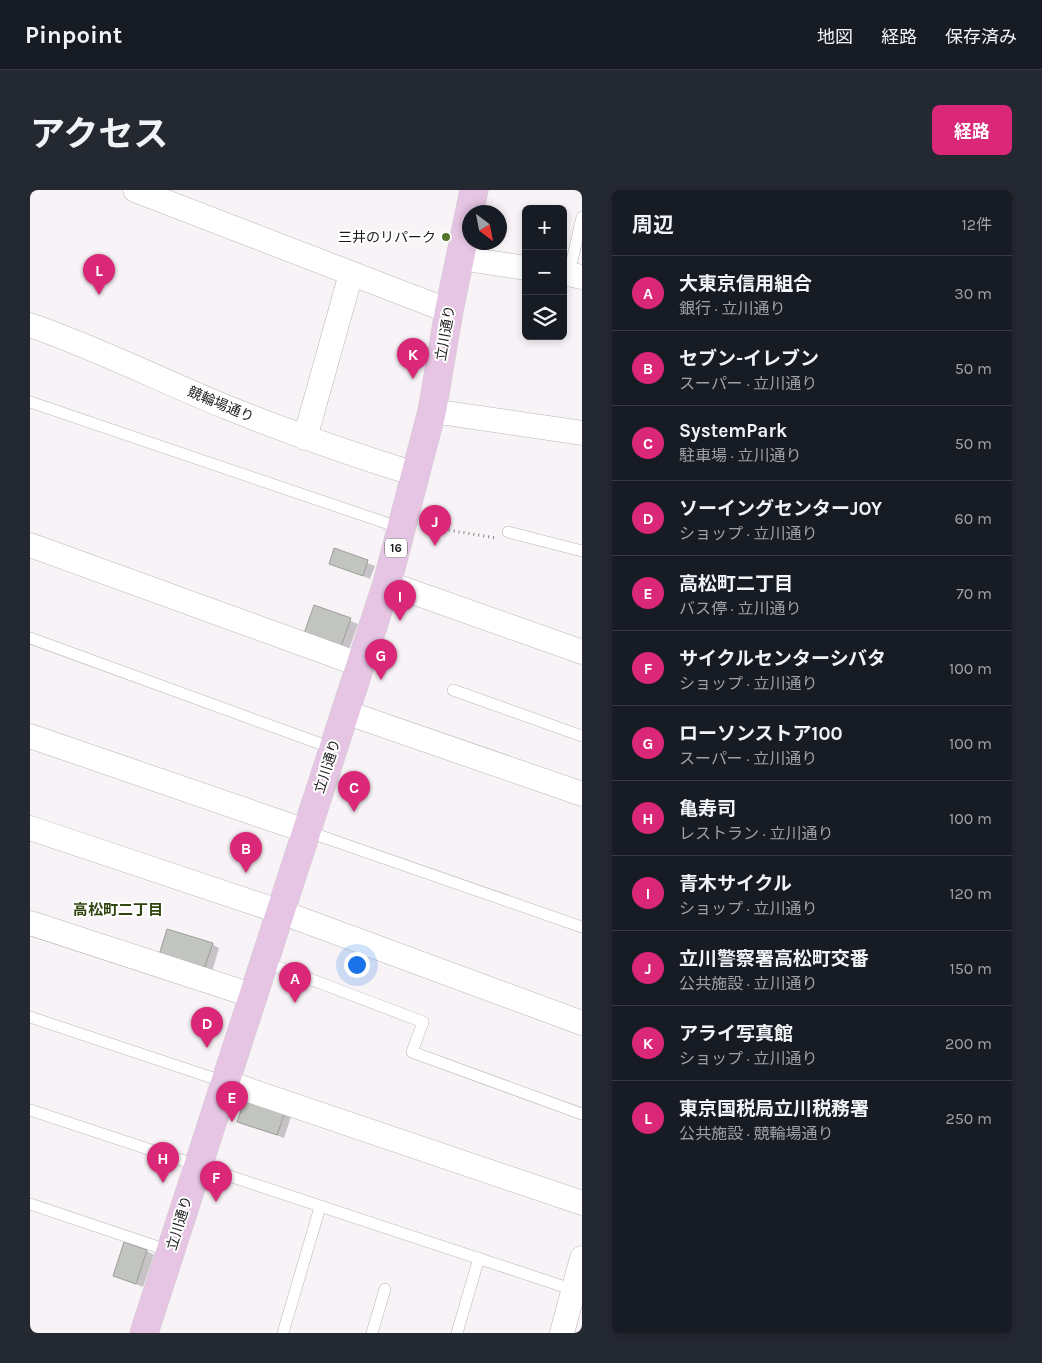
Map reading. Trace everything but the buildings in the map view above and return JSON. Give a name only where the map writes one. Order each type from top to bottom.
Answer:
[{"type":"main road","name":"立川通り","points":[[144,1333],[196,1167],[265,962],[332,748],[361,666],[387,583],[411,527],[416,474],[432,411],[449,311],[474,190]]},
{"type":"street","points":[[135,190],[449,311]]},
{"type":"street","points":[[460,258],[522,267]]},
{"type":"street","points":[[305,438],[351,274]]},
{"type":"street","name":"競輪場通り","points":[[30,325],[83,343],[224,406],[305,438],[416,474]]},
{"type":"street","points":[[432,411],[582,433]]},
{"type":"street","points":[[30,546],[361,666]]},
{"type":"street","points":[[387,583],[582,652]]},
{"type":"street","points":[[345,712],[582,794]]},
{"type":"street","points":[[30,736],[306,830]]},
{"type":"street","points":[[30,828],[281,912],[582,1023]]},
{"type":"street","points":[[30,923],[254,996]]},
{"type":"street","points":[[225,1082],[582,1203]]},
{"type":"street","points":[[562,1333],[577,1291],[582,1258]]},
{"type":"lane","points":[[571,274],[582,217]]},
{"type":"lane","points":[[30,402],[411,527]]},
{"type":"lane","points":[[508,532],[582,550]]},
{"type":"lane","points":[[30,638],[332,748]]},
{"type":"lane","points":[[453,690],[582,736]]},
{"type":"lane","points":[[306,830],[582,927]]},
{"type":"lane","points":[[265,962],[423,1022],[412,1052],[582,1114]]},
{"type":"lane","points":[[30,1017],[225,1082]]},
{"type":"lane","points":[[30,1110],[196,1167],[577,1291]]},
{"type":"lane","points":[[30,1204],[170,1251]]},
{"type":"lane","points":[[282,1333],[320,1207]]},
{"type":"lane","points":[[457,1333],[479,1258]]},
{"type":"lane","points":[[372,1333],[385,1288]]},
{"type":"path","points":[[411,527],[495,539],[508,532]]},
{"type":"place","name":"三井のリパーク","points":[[446,237]]},
{"type":"place","name":"東京国税局立川税務署","points":[[99,295]]},
{"type":"place","name":"アライ写真館","points":[[413,379]]},
{"type":"place","name":"立川警察署高松町交番","points":[[435,546]]},
{"type":"place","name":"青木サイクル","points":[[400,621]]},
{"type":"place","name":"ローソンストア100","points":[[381,680]]},
{"type":"place","name":"SystemPark","points":[[354,812]]},
{"type":"place","name":"セブン-イレブン","points":[[246,873]]},
{"type":"place","name":"大東京信用組合","points":[[295,1003]]},
{"type":"place","name":"ソーイングセンターJOY","points":[[207,1048]]},
{"type":"place","name":"高松町二丁目","points":[[232,1122]]},
{"type":"place","name":"亀寿司","points":[[163,1183]]},
{"type":"place","name":"サイクルセンターシバタ","points":[[216,1202]]},
{"type":"district","name":"高松町二丁目","points":[[118,910]]}]
